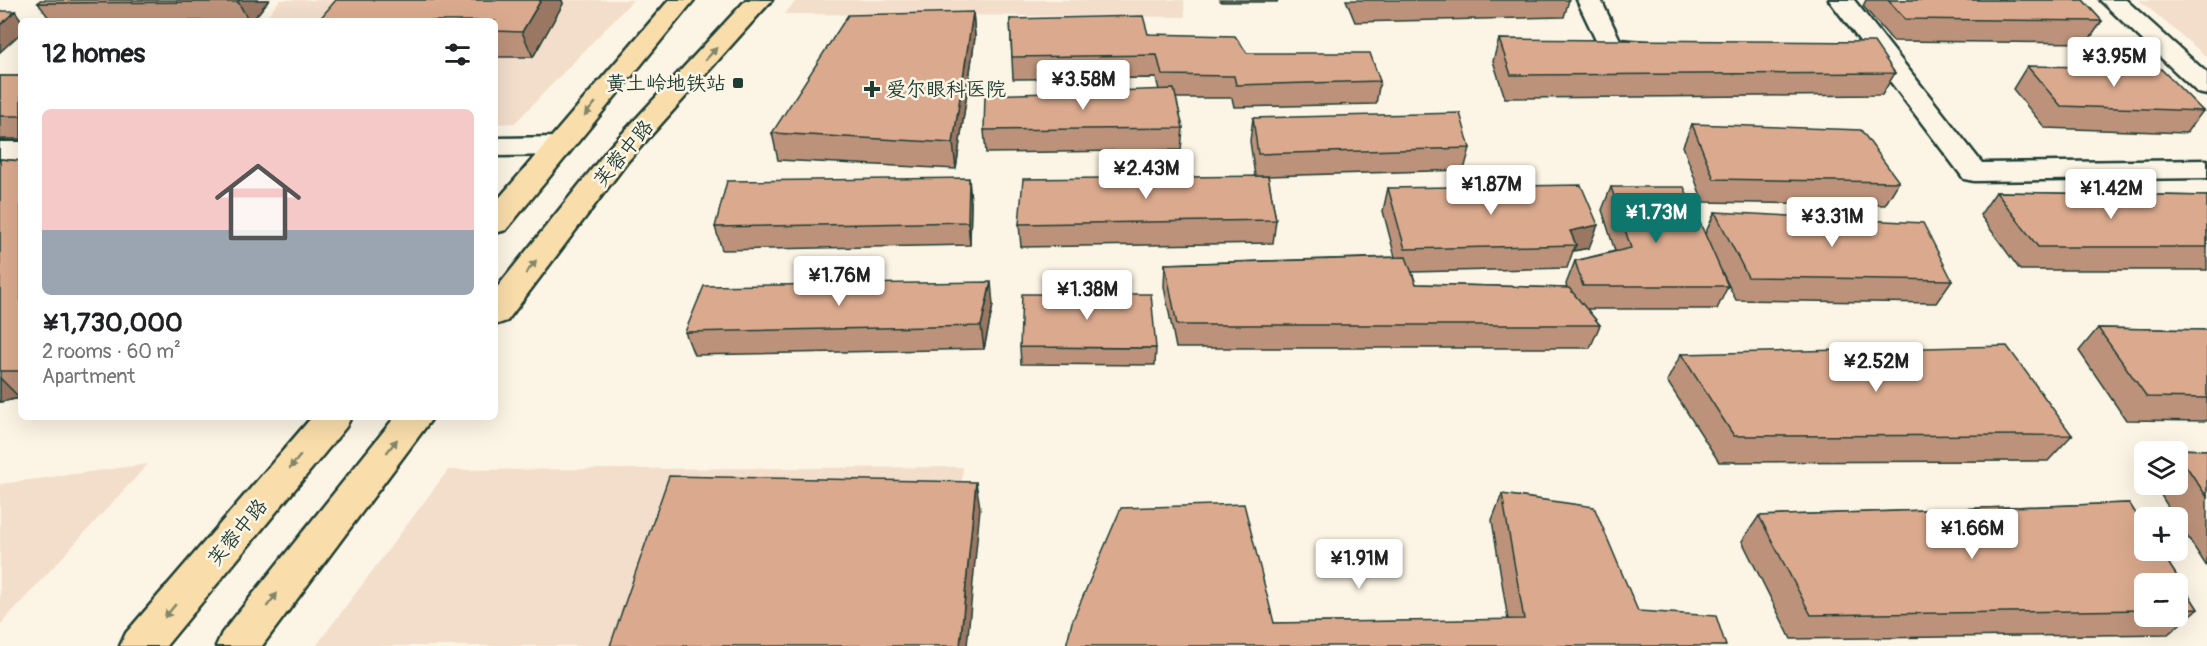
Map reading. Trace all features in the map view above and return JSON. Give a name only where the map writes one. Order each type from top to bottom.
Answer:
[{"type":"main road","points":[[498,219],[682,0]]},
{"type":"main road","name":"芙蓉中路","points":[[498,309],[618,155],[760,0]]},
{"type":"main road","name":"芙蓉中路","points":[[141,646],[330,420]]},
{"type":"main road","points":[[237,646],[412,420]]},
{"type":"street","points":[[1589,0],[1611,48],[1669,48]]},
{"type":"street","points":[[1841,0],[1974,172],[2207,169]]},
{"type":"street","points":[[2112,0],[2207,87]]},
{"type":"street","points":[[1843,47],[1878,47]]},
{"type":"street","points":[[498,147],[559,146]]},
{"type":"street","points":[[0,151],[18,151]]},
{"type":"shaded area","points":[[280,0],[633,0],[515,123],[498,124],[498,18],[265,18]]},
{"type":"shaded area","points":[[797,0],[1184,0],[1185,17],[784,14]]},
{"type":"shaded area","points":[[2139,0],[2207,0],[2207,57]]},
{"type":"shaded area","points":[[148,464],[0,625],[0,484]]},
{"type":"shaded area","points":[[963,467],[949,646],[316,646],[448,470]]},
{"type":"building","points":[[40,0],[239,0],[238,2],[38,3]]},
{"type":"building","points":[[336,0],[541,0],[522,32],[498,31],[498,18],[321,18]]},
{"type":"building","points":[[1888,0],[2083,0],[2102,21],[1905,19]]},
{"type":"building","points":[[0,11],[15,11],[0,25]]},
{"type":"building","points":[[973,12],[953,143],[772,133],[848,15]]},
{"type":"building","points":[[1143,16],[1148,34],[1235,36],[1247,53],[1370,53],[1380,81],[1236,85],[1234,76],[1162,75],[1157,55],[1012,57],[1010,19]]},
{"type":"building","points":[[1499,39],[1874,42],[1895,73],[1511,75]]},
{"type":"building","points":[[2027,66],[2160,68],[2203,111],[2061,106]]},
{"type":"building","points":[[0,76],[18,76],[18,116],[0,116]]},
{"type":"building","points":[[1174,89],[1183,128],[984,130],[985,95]]},
{"type":"building","points":[[1460,113],[1470,148],[1258,154],[1253,118]]},
{"type":"building","points":[[1692,124],[1861,130],[1899,182],[1714,179]]},
{"type":"building","points":[[0,159],[18,161],[18,371],[0,371]]},
{"type":"building","points":[[1268,176],[1276,220],[1019,224],[1023,179]]},
{"type":"building","points":[[969,178],[968,222],[715,227],[727,181]]},
{"type":"building","points":[[1581,185],[1598,225],[1570,231],[1576,245],[1405,249],[1388,188]]},
{"type":"building","points":[[1611,187],[1684,187],[1728,286],[1583,286],[1575,261],[1631,248]]},
{"type":"building","points":[[1996,192],[2207,196],[2207,247],[2038,247]]},
{"type":"building","points":[[1715,212],[1923,223],[1952,280],[1748,277]]},
{"type":"building","points":[[1406,257],[1416,284],[1569,288],[1600,325],[1177,325],[1165,264]]},
{"type":"building","points":[[991,282],[981,326],[685,332],[704,286]]},
{"type":"building","points":[[1022,294],[1151,294],[1156,348],[1020,347]]},
{"type":"building","points":[[2098,328],[2207,330],[2207,398],[2147,397]]},
{"type":"building","points":[[2007,346],[2072,435],[1734,436],[1681,354]]},
{"type":"building","points":[[2188,449],[2207,450],[2207,497],[2188,469]]},
{"type":"building","points":[[669,476],[976,482],[960,646],[610,646]]},
{"type":"building","points":[[1502,494],[1594,507],[1638,611],[1716,616],[1726,646],[1066,646],[1072,622],[1121,508],[1244,504],[1274,623],[1524,619]]},
{"type":"building","points":[[2129,503],[2134,511],[2134,561],[2167,561],[2175,573],[2134,573],[2134,610],[1811,615],[1759,516]]},
{"type":"building","points":[[2188,593],[2198,609],[2188,610]]},
{"type":"place","name":"黄土岭地铁站","points":[[738,83]]},
{"type":"place","name":"爱尔眼科医院","points":[[872,89]]}]
